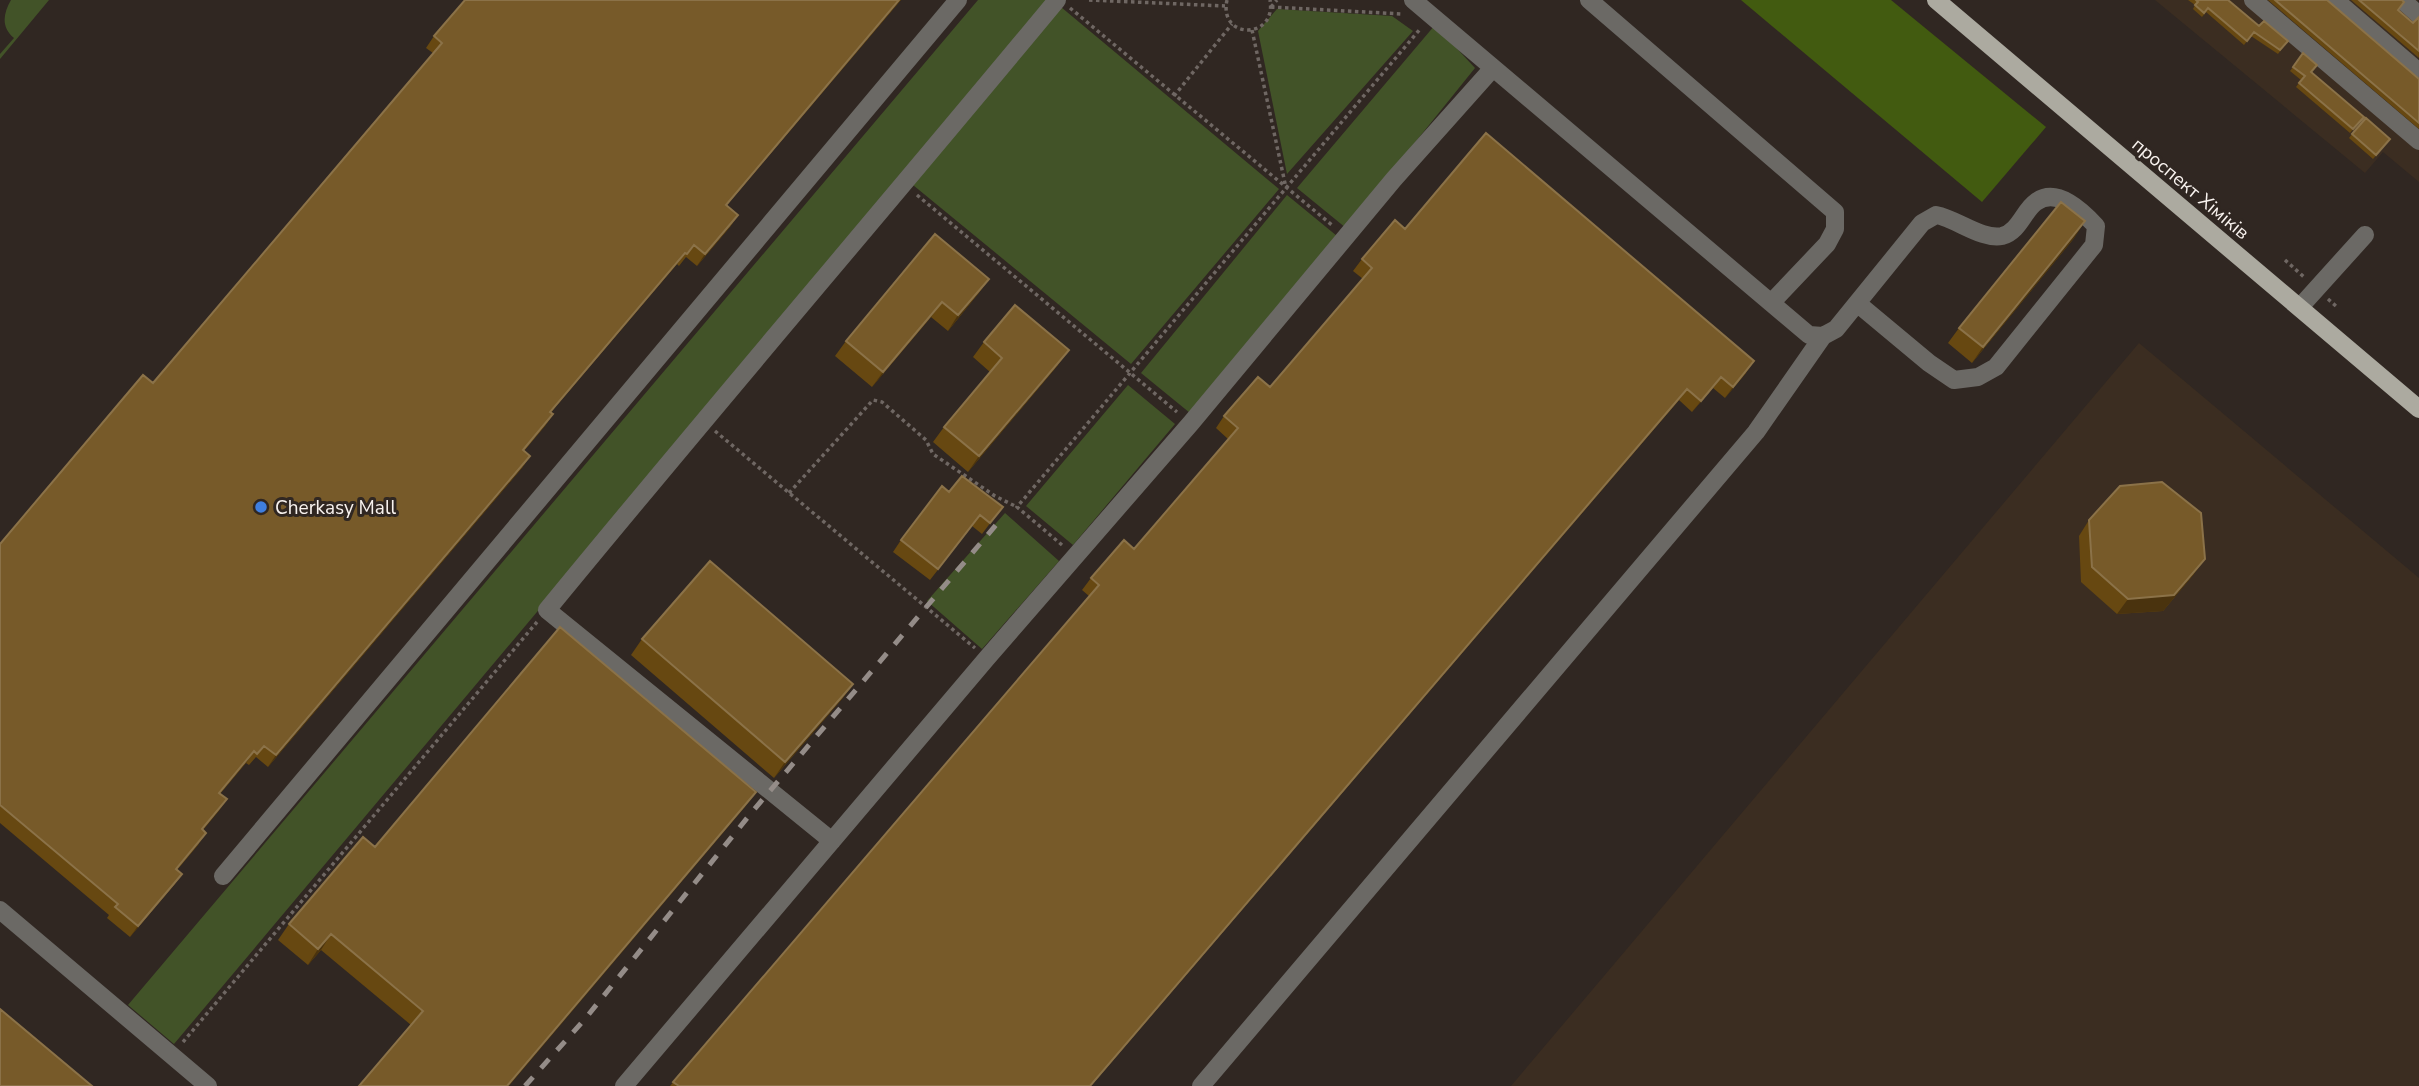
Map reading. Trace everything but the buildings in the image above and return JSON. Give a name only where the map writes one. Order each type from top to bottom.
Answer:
[{"type":"main road","name":"проспект Хіміків","points":[[1936,0],[2419,408]]},
{"type":"lane","points":[[223,876],[958,0]]},
{"type":"lane","points":[[832,841],[547,610],[702,421],[1059,0]]},
{"type":"lane","points":[[1413,0],[1809,335],[1823,336]]},
{"type":"lane","points":[[1589,0],[1835,212],[1835,229],[1827,244],[1771,303]]},
{"type":"lane","points":[[2253,0],[2419,141]]},
{"type":"lane","points":[[2335,0],[2419,72]]},
{"type":"lane","points":[[2402,0],[2419,15]]},
{"type":"lane","points":[[624,1086],[986,658],[1191,423],[1346,237],[1493,68]]},
{"type":"lane","points":[[1201,1086],[1756,432],[1823,336],[1836,329],[1857,303],[1922,223],[1936,215],[1951,218],[1987,236],[2004,235],[2023,220],[2036,202],[2050,198],[2065,201],[2084,214],[2095,226],[2094,245],[1996,367],[1978,377],[1954,380],[1929,363],[1857,303]]},
{"type":"lane","points":[[2300,307],[2365,234]]},
{"type":"lane","points":[[0,910],[208,1086]]},
{"type":"path","points":[[1059,0],[1346,237]]},
{"type":"path","points":[[1089,0],[1225,6]]},
{"type":"path","points":[[1227,0],[1225,6],[1228,18],[1239,29],[1252,30],[1262,26],[1277,0]]},
{"type":"path","points":[[1270,0],[1271,7]]},
{"type":"path","points":[[1271,7],[1431,15]]},
{"type":"path","points":[[1017,507],[1431,15]]},
{"type":"path","points":[[1174,96],[1233,24]]},
{"type":"path","points":[[1252,30],[1286,188]]},
{"type":"path","points":[[905,184],[1191,423]]},
{"type":"path","points":[[789,493],[873,400],[883,402],[926,440],[933,454],[995,496],[1017,507],[1075,556]]},
{"type":"path","points":[[702,421],[986,658]]},
{"type":"path","points":[[172,1056],[547,610]]},
{"type":"shaded area","points":[[2155,0],[2418,0],[2419,182],[2383,152],[2365,173]]},
{"type":"shaded area","points":[[2139,343],[2419,578],[2419,1086],[1511,1086]]},
{"type":"green space","points":[[11,0],[49,0],[0,59],[0,54],[14,38],[5,25],[6,10]]},
{"type":"green space","points":[[978,0],[1051,0],[174,1044],[128,1005]]},
{"type":"green space","points":[[1741,0],[1891,0],[2046,127],[1982,202]]},
{"type":"green space","points":[[1061,7],[1279,189],[1131,364],[913,185]]},
{"type":"green space","points":[[1277,9],[1392,16],[1413,31],[1287,174],[1258,31]]},
{"type":"green space","points":[[1435,25],[1475,68],[1346,228],[1297,188]]},
{"type":"green space","points":[[1287,195],[1337,236],[1190,413],[1141,373]]},
{"type":"green space","points":[[1128,385],[1175,424],[1073,545],[1026,506]]},
{"type":"green space","points":[[1005,513],[1059,561],[982,649],[927,601]]},
{"type":"railway","points":[[525,1086],[585,1019],[752,812],[996,525]]},
{"type":"place","name":"Cherkasy Mall","points":[[261,507]]}]
